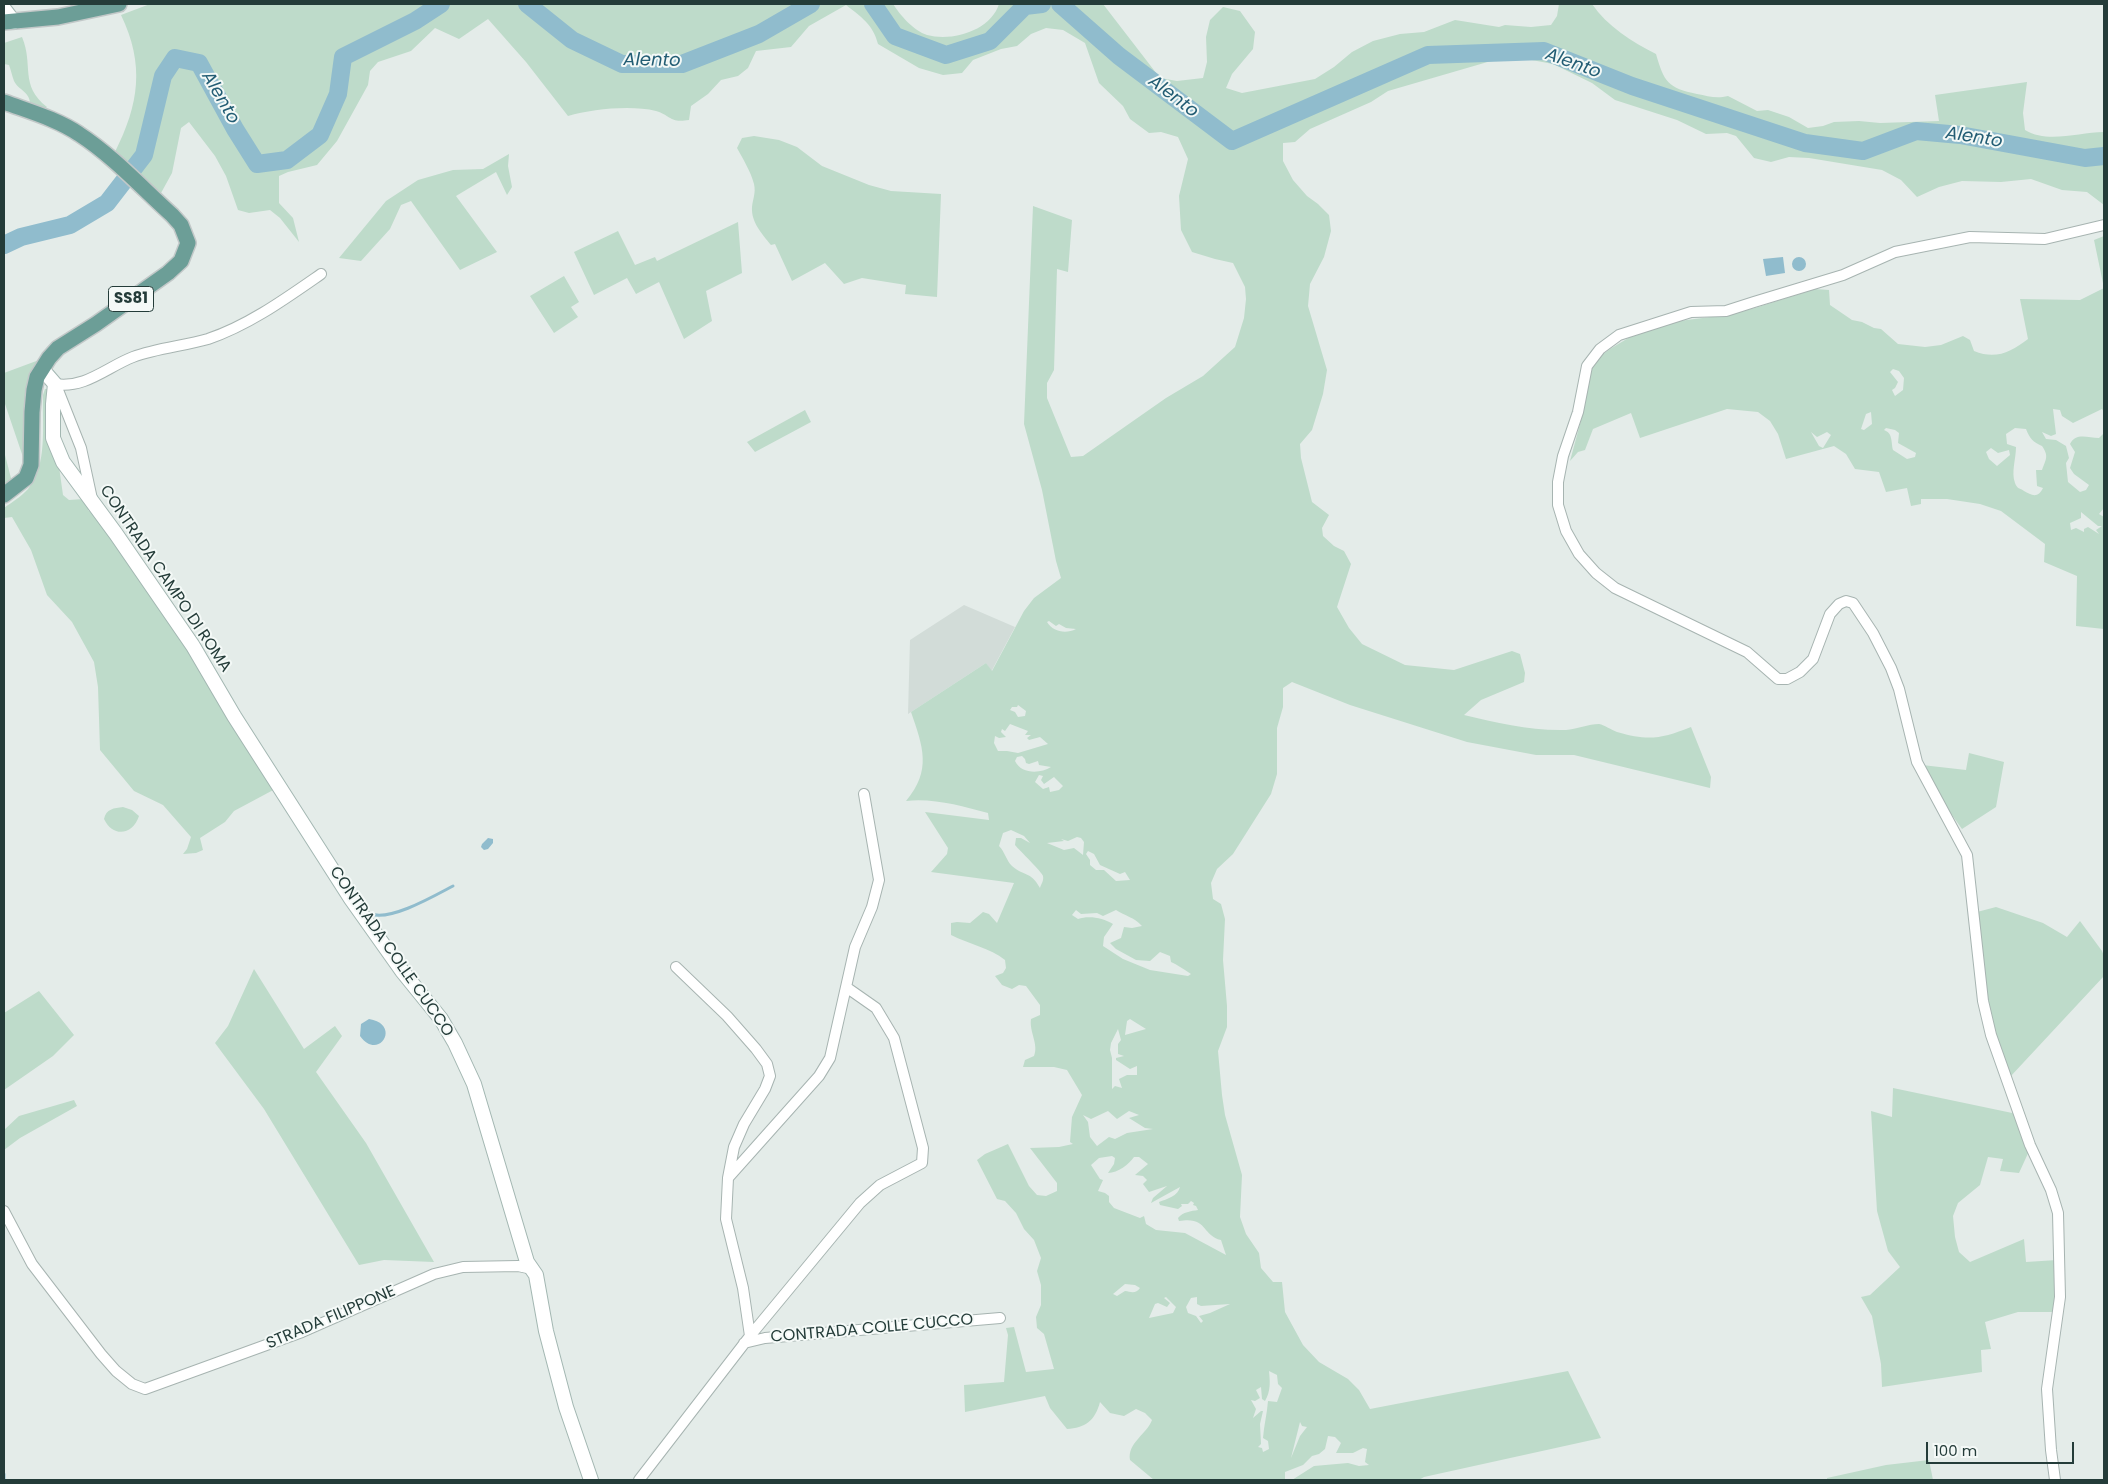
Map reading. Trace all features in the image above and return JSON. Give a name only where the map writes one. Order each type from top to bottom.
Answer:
[{"type":"main road","points":[[9,22],[58,17],[119,4]]},
{"type":"main road","name":"SS81","points":[[4,102],[39,115],[78,133],[112,160],[172,215],[187,236],[188,243],[181,261],[168,273],[96,324],[58,348],[36,377],[32,412],[31,465],[26,478],[4,495]]},
{"type":"street","points":[[4,8],[9,22]]},
{"type":"street","points":[[2055,1480],[2047,1389],[2060,1297],[2058,1213],[2051,1190],[2030,1145],[1991,1035],[1983,1001],[1967,855],[1917,762],[1899,689],[1878,642],[1853,603],[1846,602],[1840,604],[1830,614],[1813,659],[1800,672],[1786,680],[1778,679],[1747,652],[1615,588],[1596,573],[1579,554],[1566,531],[1558,505],[1558,482],[1563,456],[1578,412],[1587,366],[1600,349],[1619,335],[1691,312],[1726,311],[1843,275],[1895,252],[1970,237],[2045,238],[2104,225]]},
{"type":"street","points":[[55,384],[68,386],[82,382],[133,357],[207,339],[236,328],[282,301],[321,274]]},
{"type":"street","points":[[42,369],[55,384],[81,448],[92,503]]},
{"type":"street","name":"CONTRADA CAMPO DI ROMA","points":[[55,384],[52,404],[53,438],[63,462],[193,646],[234,716],[310,836]]},
{"type":"street","points":[[728,1178],[820,1076],[830,1058],[855,947],[872,906],[879,880],[864,794]]},
{"type":"street","name":"CONTRADA COLLE CUCCO","points":[[310,836],[358,910],[402,971],[441,1019],[455,1043],[474,1084],[524,1252],[532,1269]]},
{"type":"street","name":"CONTRADA COLLE CUCCO","points":[[676,967],[727,1016],[767,1064],[770,1076],[734,1147],[728,1178],[726,1219],[743,1288],[747,1339]]},
{"type":"street","name":"CONTRADA COLLE CUCCO","points":[[639,1480],[747,1339],[860,1203],[880,1185],[922,1163],[922,1148],[894,1038],[876,1008],[846,987]]},
{"type":"street","name":"STRADA FILIPPONE","points":[[4,1211],[32,1264],[101,1354],[116,1371],[132,1384],[145,1389],[302,1332],[434,1274],[464,1267],[518,1266],[532,1269]]},
{"type":"street","points":[[532,1269],[536,1275],[546,1331],[566,1407],[592,1480]]},
{"type":"street","name":"CONTRADA COLLE CUCCO","points":[[747,1339],[1000,1318]]},
{"type":"shaded area","points":[[964,605],[1015,627],[991,672],[986,663],[908,714],[910,640]]},
{"type":"green space","points":[[150,4],[893,4],[908,22],[922,33],[937,37],[948,37],[970,32],[980,27],[995,13],[999,4],[1103,4],[1160,78],[1177,81],[1203,78],[1207,62],[1206,37],[1210,20],[1223,7],[1240,11],[1255,32],[1253,49],[1232,74],[1226,88],[1242,93],[1315,79],[1334,67],[1352,52],[1373,41],[1400,34],[1424,32],[1455,20],[1499,27],[1505,25],[1531,27],[1551,25],[1557,16],[1559,4],[1592,4],[1621,33],[1656,54],[1665,77],[1673,86],[1687,92],[1708,96],[1728,96],[1757,111],[1768,110],[1789,117],[1808,128],[1834,122],[1939,121],[1935,95],[2027,82],[2023,113],[2025,130],[2034,134],[2054,137],[2104,132],[2104,205],[2087,192],[2062,190],[2031,179],[2001,182],[1962,181],[1939,187],[1917,197],[1901,180],[1882,170],[1809,158],[1789,157],[1771,162],[1754,158],[1736,136],[1727,133],[1706,134],[1677,120],[1615,100],[1592,83],[1553,64],[1521,58],[1491,61],[1388,91],[1371,102],[1310,129],[1295,142],[1283,143],[1283,161],[1293,180],[1307,196],[1329,215],[1331,231],[1324,257],[1310,284],[1308,306],[1327,370],[1323,394],[1312,430],[1300,444],[1301,458],[1312,502],[1329,515],[1322,528],[1323,536],[1334,546],[1344,551],[1351,564],[1337,607],[1349,628],[1362,644],[1405,665],[1454,670],[1512,651],[1520,654],[1525,673],[1524,682],[1481,700],[1464,715],[1502,724],[1540,729],[1566,730],[1599,724],[1617,732],[1646,738],[1663,736],[1691,727],[1711,777],[1710,788],[1574,755],[1536,755],[1467,742],[1350,705],[1292,682],[1283,688],[1283,707],[1277,728],[1277,774],[1271,794],[1233,854],[1217,869],[1211,883],[1213,899],[1221,904],[1225,919],[1223,960],[1227,1027],[1218,1051],[1225,1115],[1242,1175],[1240,1217],[1246,1234],[1259,1253],[1261,1268],[1273,1282],[1282,1282],[1285,1312],[1303,1345],[1319,1362],[1348,1379],[1359,1390],[1370,1409],[1568,1371],[1601,1438],[1424,1477],[1419,1480],[1292,1480],[1314,1466],[1348,1463],[1359,1466],[1369,1465],[1365,1462],[1367,1449],[1363,1448],[1353,1453],[1336,1453],[1341,1443],[1335,1437],[1328,1436],[1325,1449],[1319,1454],[1312,1456],[1303,1465],[1285,1472],[1285,1479],[1287,1480],[1154,1480],[1130,1460],[1131,1449],[1152,1420],[1145,1413],[1136,1409],[1124,1416],[1110,1413],[1100,1402],[1092,1419],[1079,1427],[1067,1429],[1050,1408],[1045,1396],[965,1412],[964,1385],[1004,1382],[1008,1335],[1006,1328],[1014,1327],[1026,1372],[1054,1369],[1044,1334],[1037,1328],[1036,1317],[1041,1305],[1041,1285],[1037,1271],[1041,1258],[1034,1240],[1024,1229],[1016,1213],[1005,1201],[997,1199],[977,1160],[985,1154],[1008,1144],[1029,1186],[1037,1195],[1046,1196],[1057,1191],[1057,1183],[1030,1148],[1059,1147],[1073,1144],[1070,1142],[1072,1117],[1082,1095],[1067,1070],[1054,1067],[1023,1067],[1025,1060],[1034,1056],[1035,1047],[1031,1019],[1040,1015],[1040,1005],[1026,986],[1019,985],[1012,989],[1002,985],[995,976],[1003,973],[1006,968],[1005,960],[986,949],[951,935],[951,923],[970,923],[983,912],[989,914],[997,923],[1014,883],[931,872],[947,854],[948,848],[925,812],[989,820],[988,813],[958,805],[916,800],[906,801],[919,779],[923,758],[922,747],[911,712],[986,663],[992,671],[1024,611],[1034,598],[1061,578],[1042,490],[1024,424],[1033,206],[1072,220],[1068,272],[1057,269],[1054,370],[1047,383],[1047,398],[1071,457],[1083,456],[1166,398],[1203,376],[1235,347],[1244,318],[1246,299],[1245,287],[1233,263],[1192,252],[1181,230],[1179,196],[1188,159],[1178,137],[1161,132],[1149,133],[1130,119],[1123,106],[1099,83],[1085,43],[1063,30],[1046,28],[1031,34],[1017,46],[1001,49],[973,60],[962,73],[943,75],[919,68],[878,44],[870,26],[846,5],[809,26],[791,47],[756,51],[748,68],[738,76],[721,80],[708,94],[691,106],[689,120],[678,121],[656,111],[635,108],[588,111],[568,116],[526,62],[488,19],[459,39],[435,28],[411,51],[378,62],[370,71],[368,85],[337,141],[317,165],[279,176],[279,203],[293,218],[299,242],[280,218],[270,210],[249,213],[238,210],[226,176],[215,156],[189,122],[181,128],[172,173],[161,193],[115,152],[134,101],[136,84],[134,51],[121,15]],"holes":[[[1049,621],[1056,626],[1059,624],[1066,628],[1076,629],[1064,632],[1053,628],[1047,622]],[[1018,705],[1026,711],[1025,716],[1018,717],[1015,712],[1010,710]],[[1010,724],[1028,731],[1025,735],[1031,735],[1027,738],[1029,740],[1040,737],[1048,744],[1018,753],[998,751],[994,743],[995,736],[999,738],[1006,737],[1001,732],[1002,729],[1005,731]],[[1022,756],[1026,763],[1038,761],[1039,765],[1051,767],[1042,771],[1031,772],[1018,765],[1015,761],[1017,757]],[[1039,775],[1043,776],[1041,780],[1044,784],[1054,777],[1063,786],[1059,790],[1050,792],[1049,787],[1043,789],[1035,782]],[[1011,830],[1024,836],[1030,843],[1021,838],[1016,838],[1015,845],[1042,874],[1043,879],[1040,888],[1030,876],[1012,866],[999,846],[1003,833]],[[1077,837],[1081,838],[1084,842],[1083,855],[1074,848],[1064,850],[1047,843],[1064,841],[1061,839],[1068,841]],[[1088,851],[1094,854],[1100,865],[1120,874],[1125,872],[1130,880],[1116,881],[1104,870],[1096,870],[1090,865],[1090,860],[1086,854]],[[1076,910],[1081,914],[1097,913],[1103,916],[1116,910],[1129,917],[1142,926],[1124,927],[1121,938],[1110,943],[1116,949],[1136,960],[1150,961],[1160,952],[1170,956],[1171,962],[1191,974],[1188,976],[1150,970],[1123,959],[1103,946],[1104,937],[1113,924],[1105,920],[1087,917],[1078,919],[1072,915]],[[1130,1019],[1146,1029],[1125,1035],[1127,1021]],[[1118,1029],[1121,1040],[1118,1044],[1118,1054],[1124,1056],[1116,1058],[1116,1060],[1130,1069],[1137,1066],[1137,1075],[1127,1075],[1119,1079],[1122,1088],[1115,1086],[1112,1089],[1111,1043]],[[1108,1111],[1117,1119],[1129,1111],[1139,1115],[1129,1118],[1145,1128],[1153,1129],[1127,1133],[1115,1139],[1109,1137],[1097,1146],[1090,1137],[1088,1122],[1083,1115],[1091,1119]],[[1112,1156],[1115,1158],[1114,1164],[1108,1173],[1112,1173],[1126,1165],[1134,1157],[1139,1157],[1148,1164],[1135,1175],[1143,1176],[1147,1180],[1143,1184],[1149,1192],[1167,1186],[1153,1198],[1151,1203],[1180,1187],[1175,1195],[1159,1202],[1160,1205],[1178,1209],[1182,1206],[1181,1204],[1188,1204],[1191,1201],[1194,1203],[1193,1205],[1198,1210],[1182,1214],[1178,1218],[1179,1221],[1188,1220],[1200,1223],[1210,1234],[1221,1240],[1226,1255],[1185,1233],[1156,1230],[1146,1224],[1144,1216],[1140,1218],[1114,1208],[1109,1202],[1109,1196],[1098,1191],[1103,1180],[1100,1179],[1091,1165],[1099,1158]],[[1125,1284],[1135,1285],[1140,1288],[1135,1292],[1125,1291],[1117,1296],[1113,1294]],[[1166,1297],[1176,1307],[1173,1313],[1149,1318],[1155,1304],[1158,1303],[1167,1307],[1170,1303],[1164,1298]],[[1197,1297],[1197,1304],[1201,1306],[1230,1304],[1199,1316],[1203,1321],[1201,1323],[1196,1316],[1188,1313],[1186,1307],[1191,1298]],[[1269,1371],[1277,1375],[1278,1384],[1282,1388],[1277,1402],[1268,1401],[1263,1438],[1268,1441],[1269,1449],[1263,1452],[1262,1448],[1258,1447],[1261,1444],[1260,1424],[1263,1411],[1253,1418],[1256,1409],[1251,1400],[1255,1401],[1260,1398],[1256,1390],[1261,1387],[1262,1399],[1265,1401],[1270,1386]],[[1300,1422],[1302,1426],[1307,1427],[1300,1436],[1291,1458]]]},
{"type":"green space","points":[[22,37],[30,83],[38,99],[47,107],[42,111],[30,105],[26,94],[14,81],[9,65],[4,64],[4,43]]},
{"type":"green space","points":[[754,136],[779,140],[797,147],[822,166],[869,185],[891,191],[941,194],[937,297],[905,294],[906,285],[862,278],[844,284],[825,263],[792,281],[775,244],[771,245],[764,237],[753,218],[754,184],[737,148],[742,138]]},
{"type":"green space","points":[[509,154],[508,166],[512,187],[507,195],[496,172],[456,196],[497,252],[460,270],[411,201],[401,205],[390,229],[361,261],[339,258],[386,201],[418,180],[453,170],[483,169]]},
{"type":"green space","points":[[738,222],[742,273],[706,291],[712,321],[684,339],[659,282],[636,294],[627,278],[594,295],[574,252],[618,231],[635,265],[655,257],[657,261]]},
{"type":"green space","points":[[2104,236],[2104,288],[2094,240]]},
{"type":"green space","points":[[564,276],[579,302],[571,307],[578,317],[554,333],[530,296]]},
{"type":"green space","points":[[2104,288],[2104,412],[2102,409],[2073,423],[2062,416],[2060,410],[2053,409],[2056,434],[2051,436],[2042,432],[2046,439],[2056,440],[2066,446],[2069,458],[2066,463],[2068,482],[2080,492],[2086,490],[2089,485],[2074,474],[2070,468],[2075,452],[2070,444],[2079,437],[2099,438],[2104,433],[2104,508],[2099,514],[2104,517],[2104,629],[2076,626],[2077,576],[2044,562],[2045,544],[2001,511],[1980,504],[1947,499],[1921,499],[1921,504],[1911,506],[1907,488],[1886,492],[1879,472],[1855,469],[1846,454],[1834,446],[1786,459],[1778,434],[1770,421],[1758,412],[1727,409],[1640,438],[1631,413],[1593,429],[1585,450],[1578,452],[1570,461],[1583,413],[1589,372],[1599,357],[1630,337],[1679,321],[1726,315],[1815,289],[1829,290],[1830,305],[1852,320],[1881,329],[1898,344],[1925,347],[1941,345],[1963,336],[1970,340],[1974,351],[1982,354],[1996,355],[2015,348],[2028,339],[2020,299],[2080,300]],"holes":[[[1893,369],[1899,371],[1904,378],[1903,390],[1895,396],[1892,390],[1898,382],[1890,372]],[[1871,412],[1872,424],[1864,430],[1861,429],[1866,414]],[[1886,428],[1899,433],[1898,443],[1916,453],[1915,457],[1907,459],[1893,450],[1887,431],[1884,430]],[[2015,428],[2026,429],[2032,440],[2042,446],[2046,452],[2042,470],[2036,470],[2037,486],[2043,488],[2039,494],[2032,495],[2019,488],[2015,483],[2013,474],[2016,447],[2007,444],[2006,434]],[[1811,432],[1817,437],[1827,432],[1831,435],[1823,448],[1819,446]],[[1991,448],[1998,453],[2009,450],[2010,455],[1997,466],[1989,459],[1986,452]],[[2081,512],[2098,526],[2102,526],[2096,530],[2099,534],[2088,527],[2084,529],[2084,532],[2076,528],[2071,530],[2070,523],[2081,518]]]},
{"type":"green space","points":[[39,360],[42,364],[34,380],[30,396],[29,458],[22,478],[14,486],[4,491],[4,451],[13,486],[22,473],[24,460],[4,401],[4,373]]},
{"type":"green space","points":[[45,389],[48,389],[63,495],[69,500],[84,499],[93,509],[88,510],[98,518],[133,564],[277,788],[234,811],[225,822],[200,838],[203,850],[196,853],[183,854],[191,837],[163,805],[134,791],[100,750],[98,687],[94,662],[72,622],[47,595],[31,550],[12,517],[4,518],[4,508],[28,489],[39,468],[43,444],[43,395]]},
{"type":"green space","points":[[805,410],[811,422],[755,452],[747,442]]},
{"type":"green space","points":[[1969,753],[2004,762],[1996,807],[1962,829],[1944,804],[1922,765],[1966,770]]},
{"type":"green space","points":[[123,807],[132,810],[139,816],[132,827],[123,832],[112,829],[104,819],[109,811]]},
{"type":"green space","points":[[1996,907],[2043,923],[2067,937],[2080,921],[2104,956],[2104,976],[2010,1077],[1992,1026],[1987,1002],[1977,912]]},
{"type":"green space","points":[[254,969],[304,1049],[335,1026],[342,1036],[316,1072],[366,1143],[434,1262],[384,1260],[359,1265],[264,1109],[215,1043],[228,1026]]},
{"type":"green space","points":[[39,991],[74,1035],[53,1056],[4,1090],[4,1013]]},
{"type":"green space","points":[[1893,1088],[2017,1114],[2030,1149],[2019,1173],[2000,1171],[2003,1159],[1988,1157],[1980,1185],[1958,1203],[1953,1216],[1959,1252],[1970,1262],[2024,1239],[2026,1262],[2057,1260],[2054,1312],[2018,1312],[1985,1322],[1991,1349],[1981,1350],[1982,1372],[1882,1387],[1881,1364],[1872,1316],[1861,1297],[1870,1295],[1900,1267],[1888,1251],[1877,1211],[1871,1111],[1892,1117]]},
{"type":"green space","points":[[74,1100],[77,1106],[20,1138],[4,1150],[4,1130],[19,1116]]},
{"type":"green space","points":[[1929,1460],[1933,1480],[1827,1480],[1827,1478],[1886,1465]]},
{"type":"water","points":[[1783,257],[1785,273],[1766,276],[1763,259]]},
{"type":"water","points":[[1799,257],[1804,259],[1806,264],[1804,269],[1799,271],[1794,269],[1792,264],[1794,259]]},
{"type":"water","points":[[488,838],[493,839],[493,843],[488,849],[484,850],[481,847],[482,844]]},
{"type":"water","points":[[369,1019],[379,1022],[384,1027],[386,1033],[380,1043],[374,1045],[367,1043],[360,1036],[361,1024]]},
{"type":"waterway","name":"Alento","points":[[4,245],[21,237],[70,225],[107,203],[144,155],[163,76],[175,58],[199,63],[235,129],[257,164],[287,160],[320,135],[338,94],[343,57],[415,21],[441,4]]},
{"type":"waterway","name":"Alento","points":[[527,4],[572,40],[622,64],[682,64],[759,34],[811,4]]},
{"type":"waterway","name":"Alento","points":[[873,4],[895,36],[946,55],[990,41],[1025,6],[1042,4]]},
{"type":"waterway","name":"Alento","points":[[1060,4],[1119,56],[1232,141],[1428,55],[1544,51],[1632,86],[1805,143],[1863,151],[1916,131],[1960,135],[2085,158],[2104,156]]},
{"type":"waterway","points":[[371,914],[390,914],[401,911],[453,886]]},
{"type":"waterway","points":[[4,1474],[4,1480]]}]
